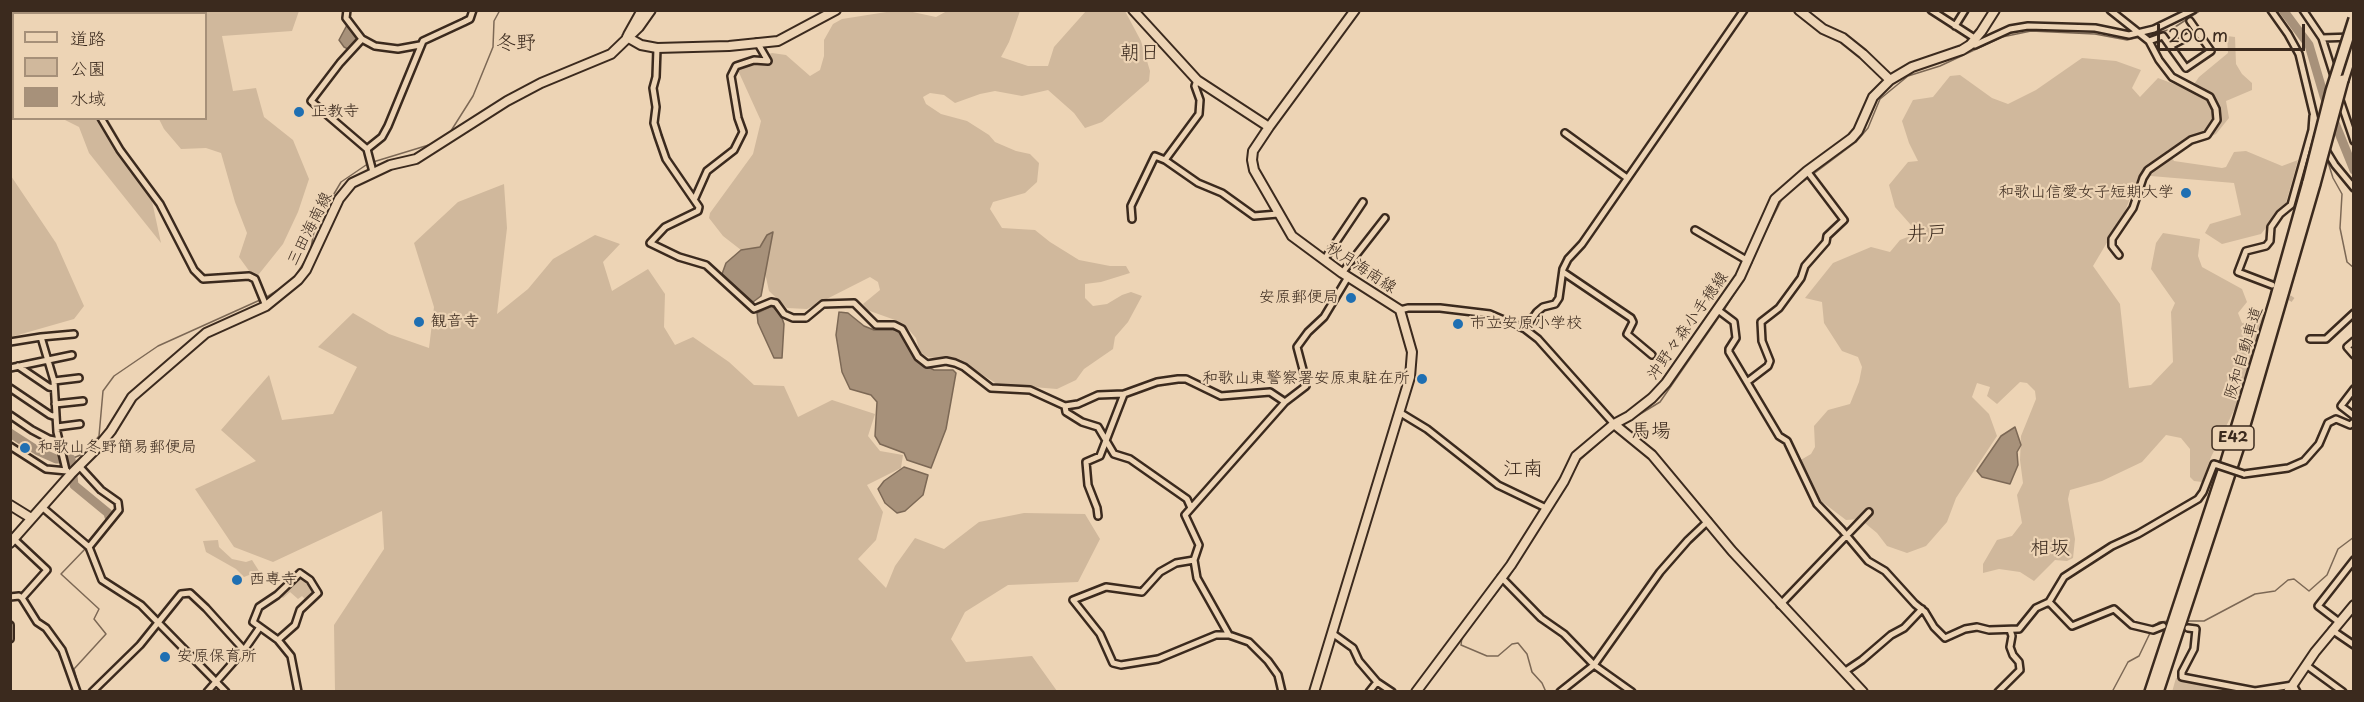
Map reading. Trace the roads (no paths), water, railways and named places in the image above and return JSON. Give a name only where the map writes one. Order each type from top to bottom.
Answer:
[{"type":"highway","name":"阪和自動車道","points":[[2158,692],[2244,429],[2312,183],[2331,92],[2354,19]]},
{"type":"highway","name":"阪和自動車道","points":[[2150,692],[2225,465],[2354,46]]},
{"type":"main road","name":"三田海南線","points":[[627,37],[631,26],[642,10]]},
{"type":"main road","name":"三田海南線","points":[[12,541],[73,470],[111,431],[132,397],[206,333],[266,306],[290,288],[306,270],[345,189],[352,183],[373,172],[416,159],[507,101],[542,83],[611,54],[639,27],[651,10]]},
{"type":"main road","points":[[627,37],[641,45],[657,48],[729,46],[778,41],[836,10]]},
{"type":"main road","points":[[1133,10],[1197,80],[1269,126]]},
{"type":"main road","name":"秋月海南線","points":[[1314,692],[1399,412],[1412,366],[1412,352],[1400,310],[1345,275],[1292,236],[1254,170],[1252,160],[1253,151],[1269,126],[1355,10]]},
{"type":"main road","points":[[1799,10],[1823,29],[1850,43],[1890,80]]},
{"type":"main road","points":[[1973,42],[1995,10]]},
{"type":"main road","name":"沖野々森小手穂線","points":[[1416,692],[1502,577],[1564,482],[1576,456],[1614,424],[1637,410],[1666,383],[1718,310],[1748,261],[1775,199],[1807,171],[1852,138],[1858,131],[1873,97],[1890,80],[1912,67],[1962,50],[1973,42]]},
{"type":"main road","points":[[1614,424],[1652,455],[1780,605],[1863,692]]},
{"type":"main road","points":[[10,505],[32,518]]},
{"type":"main road","points":[[2293,689],[2306,665],[2354,605]]},
{"type":"street","points":[[346,10],[346,18],[362,39],[375,46],[411,48],[420,45]]},
{"type":"street","points":[[367,149],[382,136],[388,126],[393,109],[410,76],[423,41],[470,19],[473,10]]},
{"type":"street","points":[[1525,329],[1543,307],[1555,304],[1559,298],[1563,272],[1568,259],[1582,244],[1744,10]]},
{"type":"street","points":[[1931,10],[1955,26],[1975,45],[2010,29],[2028,26],[2095,27],[2129,35],[2154,29],[2193,10]]},
{"type":"street","points":[[1955,26],[1965,10]]},
{"type":"street","points":[[2110,10],[2149,41],[2159,60],[2172,77],[2210,97],[2216,109],[2217,120],[2207,135],[2191,140],[2148,170],[2133,208],[2112,239],[2112,246],[2119,255]]},
{"type":"street","points":[[2271,10],[2288,33],[2299,54],[2321,141],[2335,165],[2354,188]]},
{"type":"street","points":[[2303,10],[2322,39],[2354,141]]},
{"type":"street","points":[[2149,41],[2163,36],[2186,68],[2211,51],[2190,21]]},
{"type":"street","points":[[2170,45],[2197,32]]},
{"type":"street","points":[[2322,39],[2354,37]]},
{"type":"street","points":[[362,39],[311,101],[367,149],[373,172]]},
{"type":"street","points":[[695,198],[708,171],[734,150],[743,132],[738,118],[731,76],[736,66],[754,60],[768,61],[757,42]]},
{"type":"street","points":[[657,48],[656,77],[653,88],[656,107],[654,123],[666,159],[695,198],[699,207],[698,211],[665,227],[650,243],[679,257],[706,265],[754,309],[771,302],[776,303],[784,314],[793,318],[806,318],[823,304],[854,303],[876,325],[894,325],[902,329],[918,357],[927,363],[946,361],[956,363],[991,388],[1030,390],[1065,406],[1078,404],[1098,395],[1124,394],[1157,382],[1178,378],[1186,379],[1221,396],[1270,392],[1285,402]]},
{"type":"street","points":[[1165,160],[1199,114],[1200,100],[1195,86],[1197,80]]},
{"type":"street","points":[[2272,285],[2238,272],[2246,251],[2266,246],[2270,241],[2271,227],[2290,205],[2312,130],[2313,116]]},
{"type":"street","points":[[102,120],[120,150],[159,204],[194,270],[203,279],[249,276],[255,279],[266,306]]},
{"type":"street","points":[[1565,133],[1627,178]]},
{"type":"street","points":[[1132,219],[1131,206],[1155,156],[1165,160],[1198,183],[1222,193],[1254,216],[1278,214]]},
{"type":"street","points":[[1747,382],[1768,366],[1770,361],[1761,340],[1761,322],[1779,308],[1801,278],[1805,266],[1826,242],[1827,236],[1844,220],[1807,171]]},
{"type":"street","points":[[1324,260],[1363,202]]},
{"type":"street","points":[[1229,635],[1197,578],[1194,560],[1199,545],[1185,515],[1285,402],[1306,386],[1297,347],[1324,317],[1345,275],[1385,218]]},
{"type":"street","points":[[1695,230],[1748,261]]},
{"type":"street","points":[[1563,272],[1631,318],[1633,322],[1627,334],[1652,355]]},
{"type":"street","points":[[1400,310],[1440,308],[1490,314],[1525,329],[1538,339],[1614,424]]},
{"type":"street","points":[[1718,310],[1734,322],[1736,338],[1729,352],[1779,436],[1787,441],[1817,504],[1868,561],[1885,571],[1922,609],[1945,638],[1965,629],[1977,627],[2019,629],[2036,608],[2049,602],[2064,577],[2112,546],[2138,534],[2198,499],[2214,464],[2244,474],[2288,468],[2304,461],[2319,444],[2328,423],[2336,419],[2350,424],[2354,422]]},
{"type":"street","points":[[2310,339],[2326,339],[2354,313]]},
{"type":"street","points":[[10,342],[74,334]]},
{"type":"street","points":[[41,337],[54,384],[57,427],[64,461],[118,502],[119,510],[89,547]]},
{"type":"street","points":[[2354,341],[2347,347],[2354,355]]},
{"type":"street","points":[[15,367],[72,355]]},
{"type":"street","points":[[10,362],[49,387],[79,378]]},
{"type":"street","points":[[10,388],[56,417]]},
{"type":"street","points":[[2354,389],[2341,406],[2354,416]]},
{"type":"street","points":[[1098,516],[1088,484],[1086,462],[1100,456],[1124,394]]},
{"type":"street","points":[[55,404],[83,401]]},
{"type":"street","points":[[1065,406],[1066,412],[1082,422],[1098,427],[1114,454],[1130,459],[1186,499],[1191,508]]},
{"type":"street","points":[[1399,412],[1427,429],[1498,484],[1546,508]]},
{"type":"street","points":[[10,415],[32,430],[49,439],[59,441]]},
{"type":"street","points":[[57,427],[80,424]]},
{"type":"street","points":[[10,446],[46,469],[73,470]]},
{"type":"street","points":[[42,507],[89,547],[102,580],[141,605],[226,692]]},
{"type":"street","points":[[1780,605],[1869,512]]},
{"type":"street","points":[[1560,692],[1594,664],[1660,572],[1708,521]]},
{"type":"street","points":[[12,541],[47,570],[22,598]]},
{"type":"street","points":[[1194,560],[1176,562],[1160,572],[1142,592],[1106,587],[1073,600],[1100,634],[1113,663],[1121,665],[1158,659],[1215,635],[1229,635],[1249,642],[1268,661],[1278,675],[1282,692]]},
{"type":"street","points":[[2339,622],[2318,606],[2354,560]]},
{"type":"street","points":[[278,640],[294,625],[300,610],[318,593],[310,580],[300,573],[277,595],[259,607],[253,622],[278,640],[291,656],[298,692]]},
{"type":"street","points":[[1502,577],[1541,618],[1564,634],[1594,664],[1632,692]]},
{"type":"street","points":[[92,692],[140,645],[181,594],[190,594],[206,608],[244,650]]},
{"type":"street","points":[[10,597],[22,598],[38,622],[46,628],[62,650],[77,692]]},
{"type":"street","points":[[2049,602],[2072,626],[2114,609],[2132,625],[2153,630],[2163,626]]},
{"type":"street","points":[[1844,672],[1868,656],[1891,635],[1904,628],[1922,609]]},
{"type":"street","points":[[10,625],[10,639]]},
{"type":"street","points":[[207,692],[244,650],[260,627]]},
{"type":"street","points":[[2188,628],[2196,629],[2194,649],[2182,672],[2182,677],[2255,691],[2293,689]]},
{"type":"street","points":[[1998,692],[2019,670],[2019,662],[2010,647],[2012,636],[2010,630]]},
{"type":"street","points":[[2332,630],[2354,645]]},
{"type":"street","points":[[1332,633],[1353,648],[1359,661],[1377,682],[1392,692]]},
{"type":"street","points":[[2306,665],[2343,692]]},
{"type":"street","points":[[1369,692],[1377,682]]},
{"type":"water","points":[[347,25],[358,38],[350,50],[344,47],[339,40]]},
{"type":"water","points":[[773,232],[761,296],[753,302],[722,274],[726,263],[741,250],[760,247],[767,235]]},
{"type":"water","points":[[772,306],[781,315],[784,324],[782,358],[774,358],[758,323],[757,313]]},
{"type":"water","points":[[839,312],[848,313],[864,326],[874,330],[899,330],[922,364],[934,370],[953,370],[956,373],[946,429],[931,468],[907,460],[904,453],[880,444],[875,436],[877,402],[871,395],[850,389],[842,372],[836,335]]},
{"type":"water","points":[[2015,427],[2021,445],[2017,452],[2018,465],[2010,484],[1982,477],[1977,471],[2001,436]]},
{"type":"water","points":[[904,467],[928,475],[923,495],[905,511],[897,513],[885,503],[878,489],[884,481]]},
{"type":"waterway","points":[[449,134],[473,96],[493,47],[494,21],[500,10]]},
{"type":"waterway","points":[[2145,36],[2172,29],[2201,10]]},
{"type":"waterway","points":[[2283,10],[2309,45],[2324,96],[2354,170]]},
{"type":"waterway","points":[[1812,175],[1856,142],[1868,128],[1880,99],[1908,76],[1940,66],[2002,37],[2031,31],[2095,34],[2127,40],[2140,37]]},
{"type":"waterway","points":[[373,162],[432,144]]},
{"type":"waterway","points":[[2327,159],[2333,178],[2342,194],[2340,228],[2347,262],[2354,268]]},
{"type":"waterway","points":[[294,278],[310,253],[315,226],[341,182],[369,163]]},
{"type":"waterway","points":[[1724,310],[1746,275],[1783,197],[1808,178]]},
{"type":"waterway","points":[[265,298],[286,285]]},
{"type":"waterway","points":[[71,459],[85,453],[99,436],[103,391],[114,376],[158,346],[260,300]]},
{"type":"waterway","points":[[1622,425],[1660,402],[1721,314]]},
{"type":"waterway","points":[[1570,477],[1580,460],[1615,429]]},
{"type":"waterway","points":[[10,433],[38,451],[56,459],[71,459],[74,485],[108,513],[109,517]]},
{"type":"waterway","points":[[1507,580],[1562,492]]},
{"type":"waterway","points":[[88,544],[109,517]]},
{"type":"waterway","points":[[2184,621],[2204,621],[2255,594],[2275,591],[2288,580],[2294,579],[2309,591],[2327,575],[2338,549],[2354,537]]},
{"type":"waterway","points":[[80,692],[74,669],[106,634],[94,619],[99,609],[61,574],[86,548]]},
{"type":"waterway","points":[[1504,583],[1462,637],[1461,645],[1487,656],[1498,656],[1512,644],[1518,643],[1527,654],[1532,672],[1542,683],[1546,692]]},
{"type":"waterway","points":[[2153,626],[2159,622],[2170,621]]},
{"type":"waterway","points":[[2112,692],[2128,662],[2139,656],[2151,631]]},
{"type":"tunnel","points":[[2283,293],[2293,300]]},
{"type":"place","name":"正教寺","points":[[299,112]]},
{"type":"place","name":"和歌山信愛女子短期大学","points":[[2186,193]]},
{"type":"place","name":"安原郵便局","points":[[1351,298]]},
{"type":"place","name":"観音寺","points":[[419,322]]},
{"type":"place","name":"市立安原小学校","points":[[1458,324]]},
{"type":"place","name":"和歌山東警察署安原東駐在所","points":[[1422,379]]},
{"type":"place","name":"和歌山冬野簡易郵便局","points":[[25,448]]},
{"type":"place","name":"西専寺","points":[[237,580]]},
{"type":"place","name":"安原保育所","points":[[165,657]]},
{"type":"district","name":"冬野","points":[[516,43]]},
{"type":"district","name":"朝日","points":[[1140,53]]},
{"type":"district","name":"井戸","points":[[1927,234]]},
{"type":"district","name":"馬場","points":[[1651,431]]},
{"type":"district","name":"江南","points":[[1523,469]]},
{"type":"district","name":"相坂","points":[[2050,548]]}]
